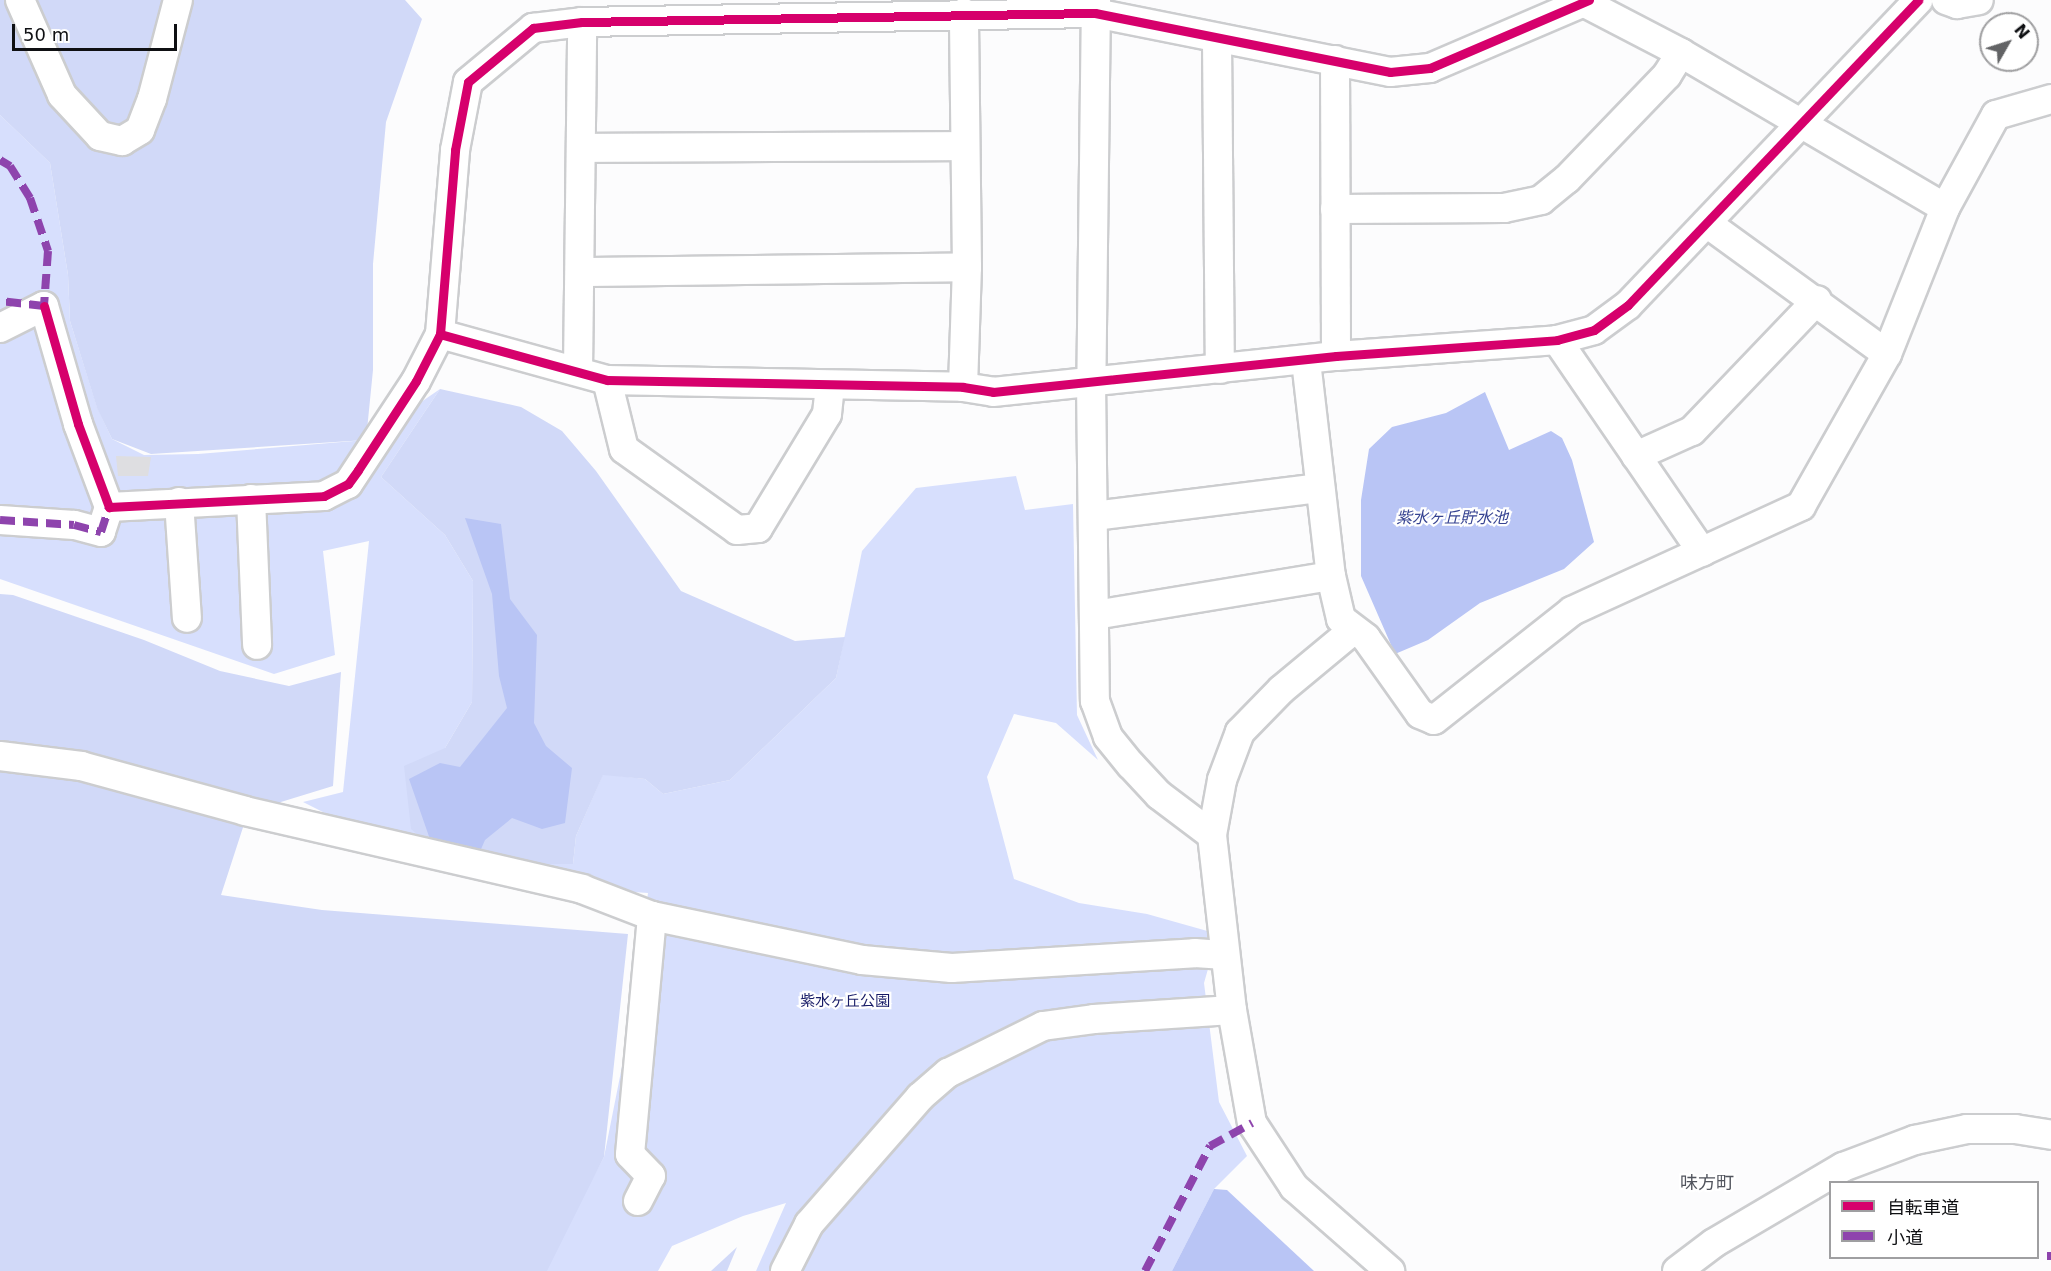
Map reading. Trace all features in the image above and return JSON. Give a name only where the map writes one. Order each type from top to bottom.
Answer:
[{"type":"street","points":[[20,0],[62,95],[100,136],[122,141],[140,130],[152,99],[178,0]]},
{"type":"street","points":[[440,334],[578,370],[607,380],[963,387],[993,392],[1306,361],[1336,356],[1557,340],[1594,330],[1628,305],[1708,224],[1800,123],[1918,0]]},
{"type":"street","points":[[1946,0],[1957,4],[1979,0]]},
{"type":"street","points":[[109,507],[324,496],[348,484],[416,381],[440,334],[455,150],[468,82],[533,28],[582,22],[964,14],[1096,7],[1217,40],[1390,72],[1430,68],[1588,2],[1682,53],[1945,208]]},
{"type":"street","points":[[1096,7],[1091,382],[1095,516],[1095,701],[1108,737],[1159,795],[1212,835]]},
{"type":"street","points":[[963,387],[967,267],[964,14]]},
{"type":"street","points":[[578,370],[582,272],[582,22]]},
{"type":"street","points":[[1217,40],[1220,369]]},
{"type":"street","points":[[1335,209],[1504,208],[1540,200],[1567,179],[1667,75],[1682,53]]},
{"type":"street","points":[[1335,60],[1336,356]]},
{"type":"street","points":[[1306,361],[1331,576],[1341,619],[1352,631],[1366,638],[1420,714],[1434,720],[1572,611],[1801,506],[1887,354],[1945,208],[1996,115],[2051,99]]},
{"type":"street","points":[[581,148],[965,146]]},
{"type":"street","points":[[1708,224],[1817,300],[1887,354]]},
{"type":"street","points":[[582,272],[967,267]]},
{"type":"street","points":[[1636,456],[1692,431],[1817,300]]},
{"type":"street","points":[[0,328],[44,306],[78,424],[109,507],[101,532],[74,525],[0,520]]},
{"type":"street","points":[[1557,340],[1702,552]]},
{"type":"street","points":[[607,380],[624,449],[737,530],[758,528],[827,414],[830,386]]},
{"type":"street","points":[[1095,516],[1320,488]]},
{"type":"street","points":[[251,499],[257,645]]},
{"type":"street","points":[[179,502],[187,618]]},
{"type":"street","points":[[1095,615],[1331,576]]},
{"type":"street","points":[[1352,631],[1281,690],[1240,732],[1222,780],[1212,835],[1232,1010],[1252,1123],[1294,1187],[1390,1271]]},
{"type":"street","points":[[0,756],[81,766],[245,811],[582,889],[652,916],[862,960],[952,968],[1195,953],[1225,955]]},
{"type":"street","points":[[638,1201],[651,1176],[630,1154],[652,916]]},
{"type":"street","points":[[785,1271],[809,1224],[920,1097],[948,1072],[1042,1026],[1094,1019],[1232,1010]]},
{"type":"street","points":[[1677,1271],[1714,1243],[1843,1167],[1915,1140],[1967,1129],[2015,1129],[2051,1135]]},
{"type":"green space","name":"紫水ヶ丘公園","points":[[0,115],[50,163],[68,275],[70,321],[97,407],[112,439],[144,455],[198,454],[366,440],[440,389],[381,477],[445,535],[473,581],[472,702],[445,748],[573,864],[576,836],[603,774],[645,779],[663,794],[730,780],[836,678],[862,551],[916,488],[1016,476],[1025,510],[1073,504],[1077,715],[1098,760],[1056,723],[1014,714],[987,777],[1014,879],[1079,903],[1147,914],[1218,934],[1204,983],[1219,1102],[1247,1156],[1214,1189],[1172,1271],[756,1271],[786,1203],[743,1216],[672,1246],[658,1271],[543,1271],[604,1157],[631,1021],[648,893],[618,891],[410,856],[303,802],[343,792],[369,541],[323,551],[335,655],[274,674],[0,579]]},
{"type":"shaded area","points":[[0,0],[405,0],[422,19],[386,122],[373,264],[373,370],[366,440],[151,454],[112,439],[97,408],[70,321],[68,275],[50,163],[0,115]]},
{"type":"shaded area","points":[[440,389],[521,407],[562,431],[596,471],[681,591],[795,641],[845,637],[836,678],[730,780],[663,794],[645,779],[603,775],[576,836],[573,864],[548,864],[433,848],[411,829],[404,766],[445,748],[472,702],[473,581],[445,535],[381,477]]},
{"type":"shaded area","points":[[0,594],[13,595],[144,640],[220,671],[289,686],[341,672],[333,786],[248,812],[221,895],[322,910],[628,934],[604,1157],[547,1271],[0,1271]]},
{"type":"shaded area","points":[[737,1247],[727,1271],[711,1271]]},
{"type":"water","name":"紫水ヶ丘貯水池","points":[[1485,392],[1509,450],[1551,431],[1562,438],[1572,460],[1594,542],[1564,569],[1480,603],[1428,640],[1395,654],[1361,576],[1361,500],[1369,449],[1392,427],[1446,413]]},
{"type":"water","points":[[465,518],[501,524],[510,599],[537,635],[534,723],[546,746],[572,768],[565,823],[542,829],[512,818],[485,840],[478,856],[433,848],[409,779],[440,763],[460,767],[507,708],[499,676],[492,594]]},
{"type":"water","points":[[1214,1189],[1227,1190],[1314,1271],[1172,1271]]},
{"type":"building","points":[[116,456],[151,457],[148,476],[118,476]]},
{"type":"marked path","points":[[0,160],[10,166],[30,198],[48,251],[44,306],[0,301]]},
{"type":"marked path","points":[[0,520],[74,525],[101,532],[109,507]]},
{"type":"marked path","points":[[1145,1271],[1210,1146],[1252,1123]]},
{"type":"marked path","points":[[2051,1252],[2051,1260]]},
{"type":"cycle path","points":[[44,306],[78,424],[109,507],[324,496],[348,484],[416,381],[440,334],[455,150],[468,82],[533,28],[582,22],[1095,13],[1390,72],[1430,68],[1589,0]]},
{"type":"cycle path","points":[[440,334],[607,380],[963,387],[993,392],[1336,356],[1557,340],[1594,330],[1628,305],[1918,0]]},
{"type":"district","name":"味方町","points":[[1707,1183]]}]
